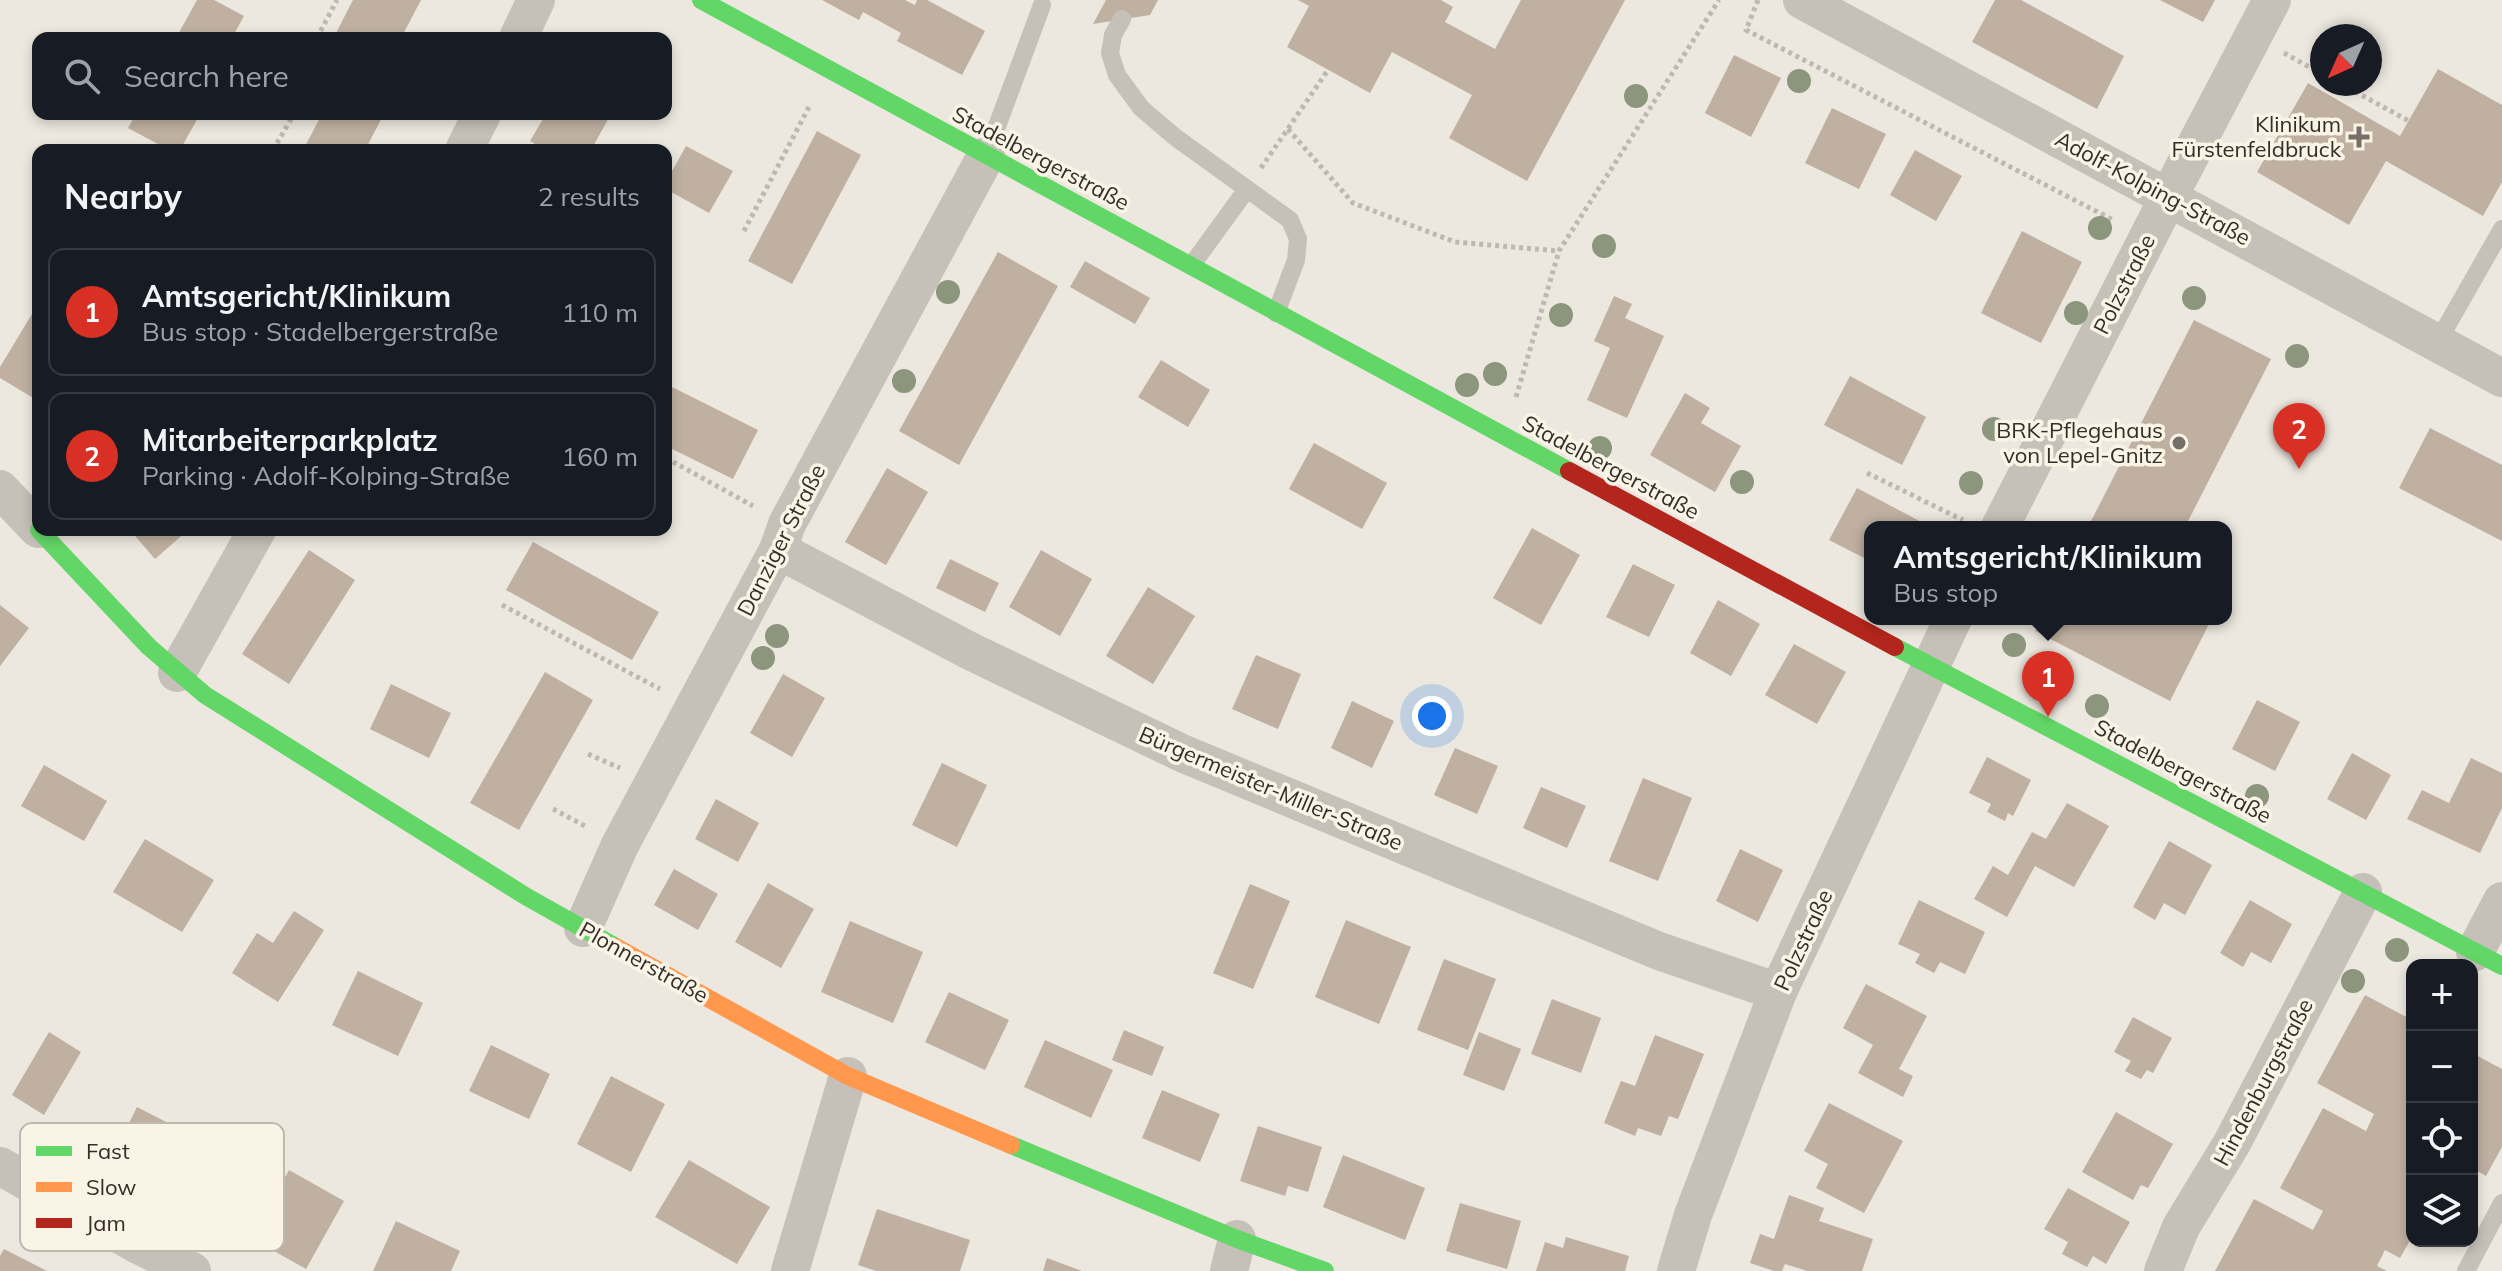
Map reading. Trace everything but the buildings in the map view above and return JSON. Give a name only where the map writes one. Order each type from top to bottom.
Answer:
[{"type":"street","points":[[521,32],[536,0]]},
{"type":"street","name":"Stadelbergerstraße","points":[[701,0],[1930,666],[2489,959]]},
{"type":"street","name":"Adolf-Kolping-Straße","points":[[1802,0],[2502,378]]},
{"type":"street","name":"Polzstraße","points":[[1984,521],[2148,238],[2272,0]]},
{"type":"street","points":[[467,144],[479,120]]},
{"type":"street","name":"Danziger Straße","points":[[583,928],[620,845],[986,156]]},
{"type":"street","name":"Plonnerstraße","points":[[0,489],[32,524]]},
{"type":"street","name":"Plonnerstraße","points":[[44,536],[177,673],[205,695],[527,897],[848,1076],[1233,1255],[1325,1271]]},
{"type":"street","points":[[177,673],[254,536]]},
{"type":"street","name":"Bürgermeister-Miller-Straße","points":[[782,537],[970,651],[1184,754],[1659,951],[1778,992]]},
{"type":"street","name":"Polzstraße","points":[[1676,1271],[1693,1215],[1778,992],[1950,625]]},
{"type":"street","name":"Hindenburgstraße","points":[[2163,1271],[2181,1227],[2232,1143],[2363,892]]},
{"type":"street","points":[[2489,959],[2502,901]]},
{"type":"street","points":[[790,1271],[848,1076]]},
{"type":"street","points":[[0,1166],[20,1177]]},
{"type":"street","points":[[150,1251],[192,1271]]},
{"type":"lane","points":[[986,156],[1042,5]]},
{"type":"lane","points":[[1122,19],[1113,35],[1110,53],[1117,75],[1141,108],[1175,137],[1290,220],[1298,239],[1296,260],[1276,313]]},
{"type":"lane","points":[[1191,266],[1247,189]]},
{"type":"lane","points":[[2437,343],[2502,229]]},
{"type":"lane","points":[[2466,1271],[2502,1203]]},
{"type":"path","points":[[320,32],[337,0]]},
{"type":"path","points":[[1505,437],[1559,251],[1719,0]]},
{"type":"path","points":[[1758,0],[1746,30],[2148,238]]},
{"type":"path","points":[[744,231],[828,70]]},
{"type":"path","points":[[1247,189],[1328,70]]},
{"type":"path","points":[[2363,96],[2409,121]]},
{"type":"path","points":[[276,144],[290,120]]},
{"type":"path","points":[[1288,129],[1353,203],[1455,242],[1559,251]]},
{"type":"path","points":[[672,462],[782,537]]},
{"type":"path","points":[[1867,473],[1975,521]]},
{"type":"path","points":[[502,605],[694,707]]},
{"type":"traffic: fast","points":[[701,0],[1569,471]]},
{"type":"traffic: fast","points":[[45,536],[149,647],[205,695],[527,897],[616,947]]},
{"type":"traffic: fast","points":[[1895,647],[2502,966]]},
{"type":"traffic: fast","points":[[1011,1145],[1237,1239],[1325,1271]]},
{"type":"traffic: slow","points":[[616,947],[848,1076],[1011,1145]]},
{"type":"traffic: jam","points":[[1569,471],[1895,647]]},
{"type":"place","name":"Klinikum Fürstenfeldbruck","points":[[2359,137]]},
{"type":"place","name":"BRK-Pflegehaus von Lepel-Gnitz","points":[[2179,443]]},
{"type":"place","name":"Mitarbeiterparkplatz","points":[[2299,469]]},
{"type":"place","name":"Amtsgericht/Klinikum","points":[[2048,717]]}]
